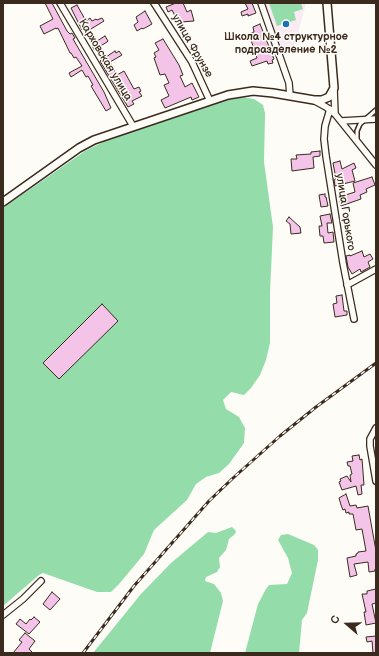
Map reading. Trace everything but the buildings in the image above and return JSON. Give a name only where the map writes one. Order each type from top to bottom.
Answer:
[{"type":"street","name":"Карховская улица","points":[[60,3],[133,126]]},
{"type":"street","name":"улица Фрунзе","points":[[154,3],[192,62],[210,101]]},
{"type":"street","points":[[261,3],[289,83],[290,96]]},
{"type":"street","points":[[327,3],[336,114]]},
{"type":"street","points":[[3,202],[85,144],[133,126],[246,91],[262,91],[322,100],[329,97],[334,88]]},
{"type":"street","points":[[314,100],[336,114],[376,165]]},
{"type":"street","name":"улица Горького","points":[[330,109],[326,120],[324,146],[354,319]]},
{"type":"street","points":[[341,121],[376,119]]},
{"type":"street","points":[[347,285],[376,269]]},
{"type":"street","points":[[376,428],[372,434],[370,446],[376,481]]},
{"type":"street","points":[[3,615],[23,599],[41,581]]},
{"type":"lane","points":[[357,141],[358,127],[376,110]]},
{"type":"shaded area","name":"Школа №4 структурное подразделение №2","points":[[264,3],[306,3],[295,45],[281,48]]},
{"type":"green space","points":[[269,3],[301,3],[303,9],[294,12],[296,20],[277,26]]},
{"type":"green space","points":[[242,97],[254,99],[263,105],[265,113],[264,162],[273,227],[270,292],[270,343],[266,360],[260,375],[244,395],[231,392],[223,400],[226,409],[239,417],[245,428],[244,443],[229,464],[219,473],[206,477],[196,484],[187,500],[154,530],[144,554],[111,592],[97,592],[43,573],[3,606],[3,208],[85,151],[105,141],[229,98]]},
{"type":"green space","points":[[232,527],[236,531],[235,534],[229,539],[226,550],[219,558],[220,567],[217,572],[206,577],[205,581],[214,584],[221,593],[223,601],[210,653],[93,653],[141,594],[171,563],[208,532],[216,533]]},
{"type":"green space","points":[[288,534],[314,545],[318,550],[318,560],[307,613],[302,620],[299,653],[245,653],[258,604],[266,589],[269,585],[287,584],[292,573],[288,558],[278,540],[281,535]]},
{"type":"railway","points":[[83,653],[134,586],[209,501],[280,436],[316,407],[376,363]]},
{"type":"place","name":"Школа №4 структурное подразделение №2","points":[[286,24]]}]
